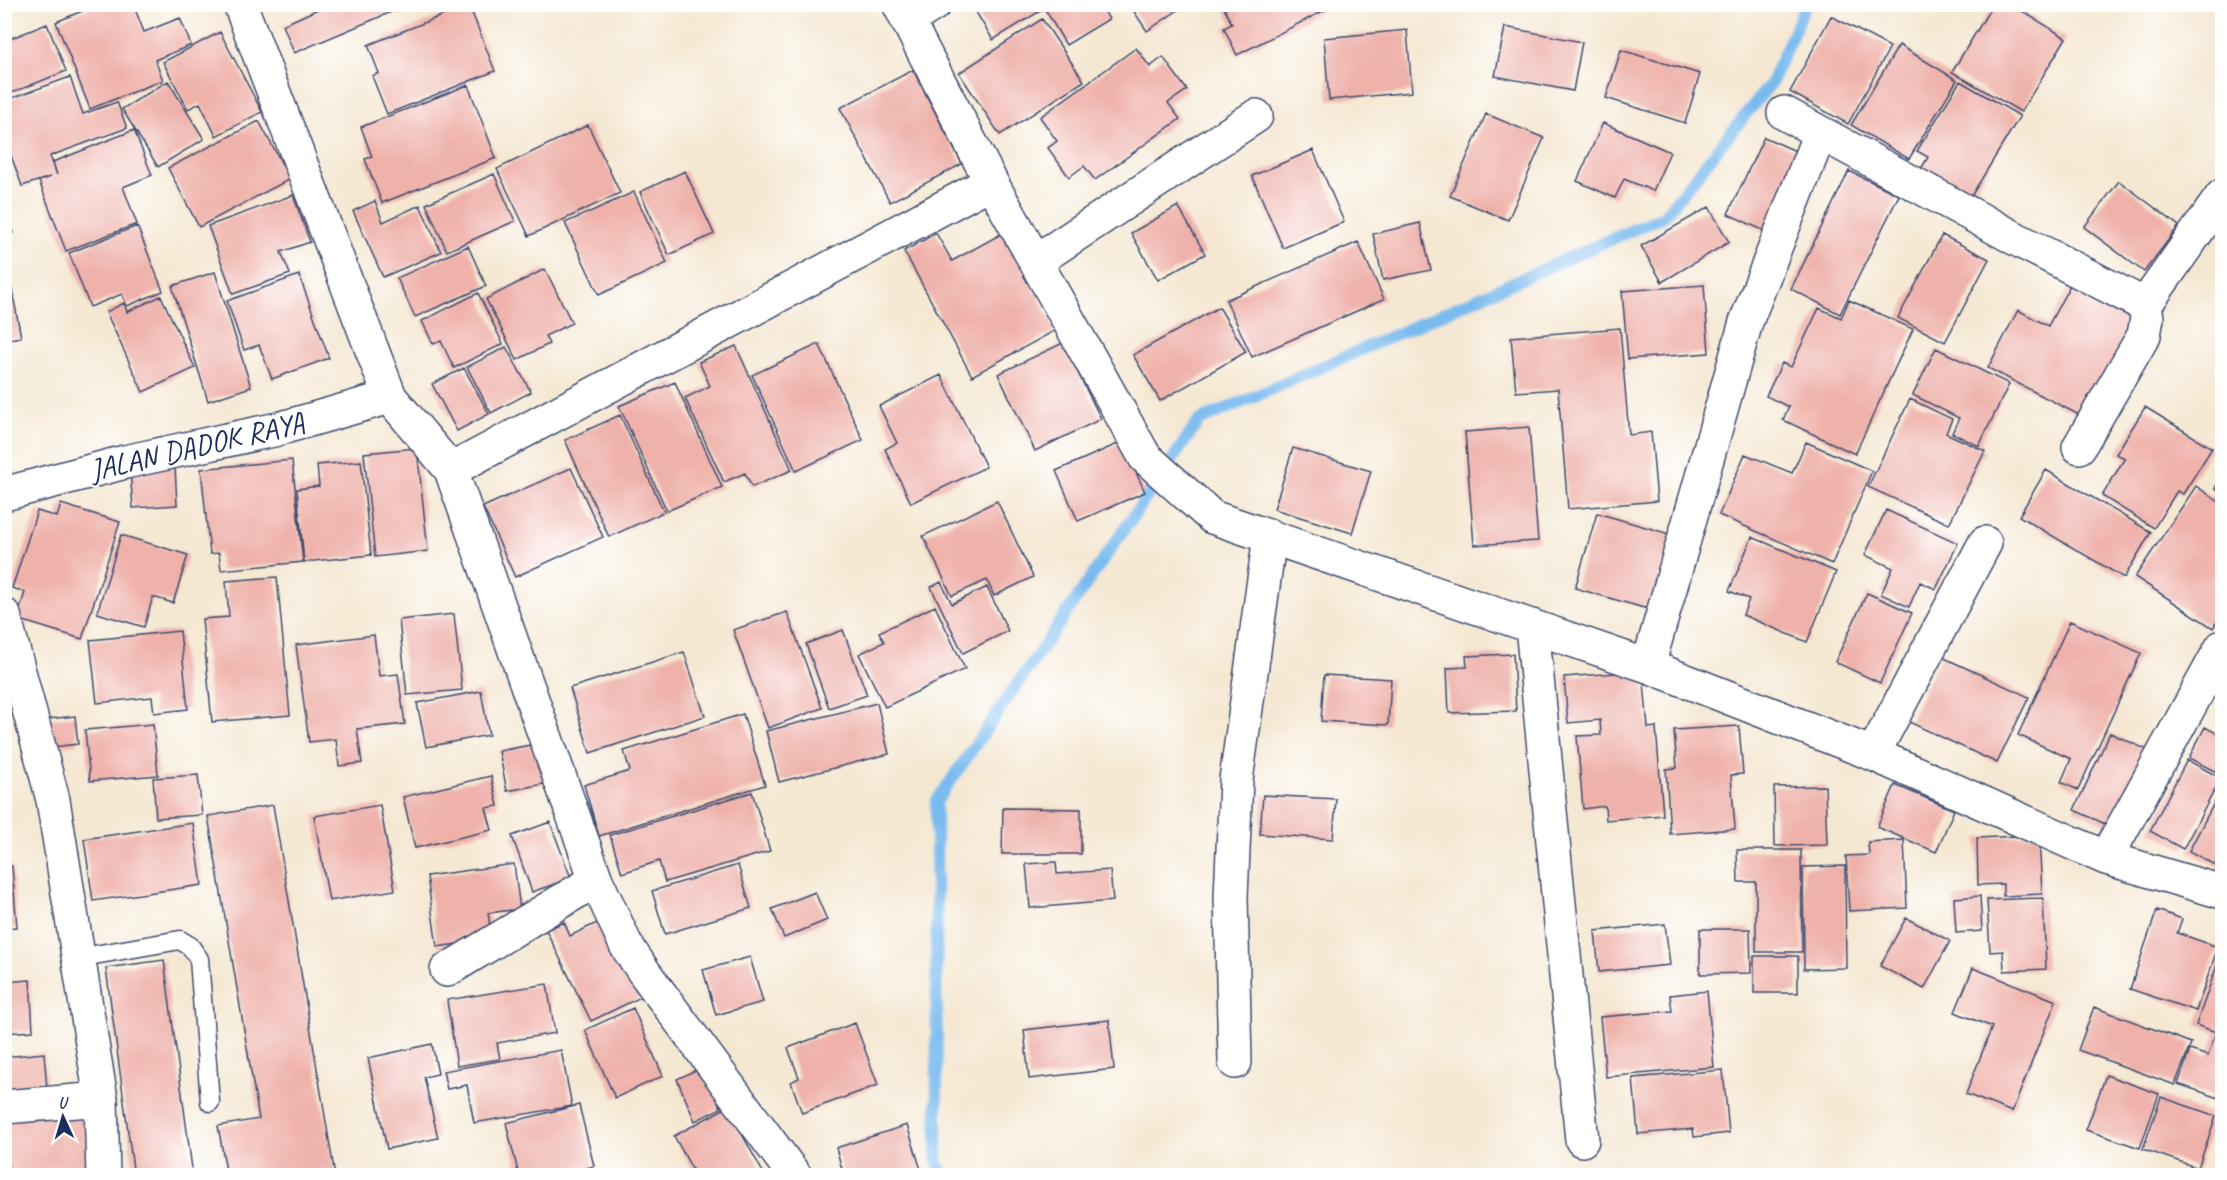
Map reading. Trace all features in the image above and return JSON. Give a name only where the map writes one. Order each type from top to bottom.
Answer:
[{"type":"street","points":[[240,4],[390,397],[451,470],[596,879],[626,945],[795,1176]]},
{"type":"street","points":[[914,10],[991,182],[1145,457],[1212,517],[1648,666],[1873,754],[2106,858],[2223,892]]},
{"type":"street","points":[[1784,112],[2145,305]]},
{"type":"street","points":[[1036,261],[1256,116]]},
{"type":"street","points":[[1648,666],[1746,322],[1820,133]]},
{"type":"street","points":[[451,470],[991,182]]},
{"type":"street","points":[[2079,447],[2144,335],[2147,318],[2145,305],[2223,196]]},
{"type":"street","name":"JALAN DADOK RAYA","points":[[4,494],[125,462],[278,429],[390,397]]},
{"type":"street","points":[[1235,1062],[1231,897],[1236,780],[1270,536]]},
{"type":"street","points":[[1873,754],[1985,543]]},
{"type":"street","points":[[4,615],[53,800],[101,1099],[103,1176]]},
{"type":"street","points":[[1532,626],[1582,1140]]},
{"type":"street","points":[[2106,858],[2223,647]]},
{"type":"street","points":[[447,970],[596,879]]},
{"type":"street","points":[[4,1107],[101,1099]]},
{"type":"lane","points":[[77,958],[180,940],[190,946],[199,959],[210,1102]]},
{"type":"building","points":[[99,4],[133,4],[144,32],[180,18],[191,45],[155,60],[163,80],[90,109],[56,22]]},
{"type":"building","points":[[329,4],[408,5],[294,53],[283,25]]},
{"type":"building","points":[[971,4],[1038,4],[1042,10],[993,40]]},
{"type":"building","points":[[1042,4],[1100,4],[1109,19],[1066,45]]},
{"type":"building","points":[[1129,4],[1187,4],[1147,31]]},
{"type":"building","points":[[1222,4],[1337,4],[1237,55],[1224,28],[1232,24]]},
{"type":"building","points":[[1993,4],[2011,4],[2066,38],[2021,112],[1952,72]]},
{"type":"building","points":[[469,5],[495,71],[387,114],[372,76],[379,73],[368,45]]},
{"type":"building","points":[[1831,16],[1890,47],[1848,124],[1790,92]]},
{"type":"building","points":[[1042,19],[1084,81],[1000,135],[959,73]]},
{"type":"building","points":[[47,24],[66,71],[4,96],[4,41]]},
{"type":"building","points":[[1505,27],[1582,42],[1573,91],[1495,76]]},
{"type":"building","points":[[1407,30],[1412,92],[1329,100],[1324,38]]},
{"type":"building","points":[[220,32],[262,112],[216,136],[200,103],[188,109],[163,62]]},
{"type":"building","points":[[1899,45],[1957,80],[1909,159],[1851,125]]},
{"type":"building","points":[[1136,48],[1150,67],[1163,57],[1187,90],[1168,103],[1180,119],[1095,180],[1084,166],[1069,177],[1048,148],[1057,141],[1040,117]]},
{"type":"building","points":[[1621,50],[1700,74],[1685,123],[1606,98]]},
{"type":"building","points":[[913,70],[962,164],[890,202],[840,108]]},
{"type":"building","points":[[70,77],[83,114],[117,102],[127,128],[50,156],[57,175],[53,162],[134,130],[152,175],[123,187],[137,224],[66,251],[39,181],[50,177],[22,186],[4,136],[4,101]]},
{"type":"building","points":[[168,81],[204,139],[158,167],[122,109]]},
{"type":"building","points":[[1960,81],[2020,116],[1970,198],[1921,169],[1928,157],[1917,151]]},
{"type":"building","points":[[468,85],[496,158],[382,203],[365,159],[372,157],[361,127]]},
{"type":"building","points":[[1486,114],[1544,138],[1508,220],[1450,196]]},
{"type":"building","points":[[259,121],[290,179],[199,227],[168,168]]},
{"type":"building","points":[[1603,123],[1670,152],[1653,191],[1624,179],[1615,198],[1577,181]]},
{"type":"building","points":[[588,125],[620,193],[529,236],[497,169]]},
{"type":"building","points":[[1764,137],[1807,156],[1771,234],[1728,214]]},
{"type":"building","points":[[1313,150],[1344,222],[1283,248],[1252,176]]},
{"type":"building","points":[[685,171],[714,234],[669,255],[640,192]]},
{"type":"building","points":[[1849,171],[1899,195],[1840,314],[1791,289]]},
{"type":"building","points":[[494,174],[515,221],[447,251],[426,204]]},
{"type":"building","points":[[2119,181],[2179,226],[2144,272],[2084,227]]},
{"type":"building","points":[[634,192],[667,263],[599,295],[565,223]]},
{"type":"building","points":[[293,195],[310,242],[281,252],[290,274],[233,294],[208,226]]},
{"type":"building","points":[[375,201],[383,222],[420,205],[441,252],[383,277],[353,211]]},
{"type":"building","points":[[1178,206],[1205,254],[1158,280],[1131,233]]},
{"type":"building","points":[[1709,207],[1729,242],[1662,282],[1641,246]]},
{"type":"building","points":[[4,208],[13,233],[4,236]]},
{"type":"building","points":[[1420,223],[1431,270],[1383,280],[1373,234]]},
{"type":"building","points":[[137,226],[163,291],[127,306],[122,294],[90,307],[69,253]]},
{"type":"building","points":[[936,233],[952,261],[1003,233],[1056,330],[972,376],[904,251]]},
{"type":"building","points":[[1942,235],[1989,259],[1945,342],[1898,318]]},
{"type":"building","points":[[1358,242],[1384,299],[1252,357],[1226,300]]},
{"type":"building","points":[[468,246],[486,286],[415,317],[397,278]]},
{"type":"building","points":[[4,248],[21,337],[4,340]]},
{"type":"building","points":[[545,269],[572,323],[545,336],[549,344],[517,360],[486,299]]},
{"type":"building","points":[[215,272],[251,387],[208,401],[172,286]]},
{"type":"building","points":[[299,275],[329,358],[272,379],[259,345],[244,350],[227,301]]},
{"type":"building","points":[[1704,285],[1709,353],[1628,359],[1622,291]]},
{"type":"building","points":[[2070,285],[2136,320],[2085,418],[1988,368],[2018,310],[2048,326]]},
{"type":"building","points":[[478,293],[503,344],[454,368],[441,341],[433,344],[422,321]]},
{"type":"building","points":[[161,296],[195,368],[143,392],[106,312],[124,303],[127,312]]},
{"type":"building","points":[[1849,300],[1913,329],[1855,454],[1783,420],[1789,407],[1766,396],[1782,363],[1791,367],[1819,308],[1841,318]]},
{"type":"building","points":[[1219,307],[1246,352],[1160,401],[1133,355]]},
{"type":"building","points":[[1620,328],[1629,435],[1651,432],[1657,501],[1568,509],[1558,389],[1516,392],[1511,337]]},
{"type":"building","points":[[1063,343],[1101,419],[1035,451],[998,374]]},
{"type":"building","points":[[819,344],[863,440],[796,471],[752,375]]},
{"type":"building","points":[[736,346],[792,470],[752,487],[745,473],[724,482],[685,398],[710,386],[699,362]]},
{"type":"building","points":[[506,347],[531,392],[491,413],[467,367]]},
{"type":"building","points":[[1936,348],[2009,384],[1979,446],[1952,433],[1959,418],[1913,395]]},
{"type":"building","points":[[464,368],[489,414],[457,431],[432,384]]},
{"type":"building","points":[[941,375],[986,467],[911,503],[885,449],[897,443],[879,406]]},
{"type":"building","points":[[675,382],[722,487],[667,511],[619,406]]},
{"type":"building","points":[[1910,399],[1952,419],[1946,433],[1985,451],[1949,524],[1868,487]]},
{"type":"building","points":[[2145,407],[2212,448],[2183,494],[2177,491],[2154,528],[2102,496],[2125,458],[2116,454]]},
{"type":"building","points":[[620,415],[664,512],[609,537],[565,440]]},
{"type":"building","points":[[1529,427],[1538,541],[1474,545],[1465,432]]},
{"type":"building","points":[[1122,442],[1145,492],[1078,521],[1056,471]]},
{"type":"building","points":[[1806,442],[1872,471],[1832,564],[1719,515],[1745,454],[1792,473]]},
{"type":"building","points":[[417,448],[428,551],[375,557],[364,453]]},
{"type":"building","points":[[1293,448],[1371,471],[1352,533],[1274,509]]},
{"type":"building","points":[[292,460],[303,562],[221,570],[219,553],[210,554],[201,469]]},
{"type":"building","points":[[361,461],[371,555],[304,562],[297,489],[319,486],[317,465]]},
{"type":"building","points":[[175,467],[177,505],[133,508],[130,470]]},
{"type":"building","points":[[571,468],[603,537],[515,577],[483,507]]},
{"type":"building","points":[[2046,470],[2151,532],[2124,578],[2019,516]]},
{"type":"building","points":[[2222,476],[2222,493],[2215,488]]},
{"type":"building","points":[[2196,486],[2222,504],[2222,614],[2213,628],[2135,577]]},
{"type":"building","points":[[997,501],[1033,577],[994,596],[987,580],[952,596],[923,536]]},
{"type":"building","points":[[61,504],[120,522],[82,639],[17,619],[25,592],[12,588],[37,511],[57,517]]},
{"type":"building","points":[[1886,510],[1958,543],[1936,589],[1920,582],[1909,607],[1881,594],[1893,568],[1865,555]]},
{"type":"building","points":[[1597,513],[1673,535],[1651,610],[1575,588]]},
{"type":"building","points":[[121,535],[188,555],[173,603],[153,597],[144,627],[97,613]]},
{"type":"building","points":[[1752,537],[1836,572],[1807,642],[1743,615],[1749,599],[1729,591]]},
{"type":"building","points":[[277,577],[290,715],[212,722],[202,619],[229,617],[226,581]]},
{"type":"building","points":[[941,582],[952,604],[987,587],[1008,631],[963,653],[931,587]]},
{"type":"building","points":[[1867,593],[1912,613],[1880,683],[1835,662]]},
{"type":"building","points":[[935,606],[965,669],[885,707],[859,654],[884,642],[879,632]]},
{"type":"building","points":[[787,612],[822,708],[768,728],[733,630]]},
{"type":"building","points":[[454,614],[462,690],[407,695],[399,620]]},
{"type":"building","points":[[2070,621],[2141,653],[2078,790],[2061,782],[2071,759],[2018,735]]},
{"type":"building","points":[[843,630],[867,695],[829,708],[806,644]]},
{"type":"building","points":[[180,631],[188,709],[154,713],[152,697],[97,703],[90,640]]},
{"type":"building","points":[[374,635],[379,676],[398,674],[405,724],[357,729],[362,763],[339,766],[336,739],[309,742],[296,645]]},
{"type":"building","points":[[684,652],[705,716],[590,753],[570,688]]},
{"type":"building","points":[[1513,654],[1516,711],[1449,713],[1447,668],[1467,667],[1466,656]]},
{"type":"building","points":[[1940,656],[2029,697],[1997,763],[1909,722]]},
{"type":"building","points":[[1643,671],[1648,728],[1656,727],[1663,815],[1606,820],[1605,806],[1583,809],[1577,736],[1601,735],[1600,720],[1568,723],[1564,677]]},
{"type":"building","points":[[1324,675],[1391,679],[1388,725],[1321,721]]},
{"type":"building","points":[[481,691],[489,735],[426,747],[417,703]]},
{"type":"building","points":[[877,703],[889,754],[779,782],[766,731]]},
{"type":"building","points":[[743,714],[765,785],[599,836],[584,785],[630,771],[624,751]]},
{"type":"building","points":[[75,716],[78,744],[44,748],[40,720]]},
{"type":"building","points":[[153,724],[158,775],[90,781],[85,730]]},
{"type":"building","points":[[1739,726],[1743,774],[1731,775],[1735,829],[1670,834],[1666,769],[1677,768],[1674,730]]},
{"type":"building","points":[[2222,726],[2222,775],[2189,758],[2205,727],[2218,734]]},
{"type":"building","points":[[2110,733],[2148,750],[2112,827],[2074,810]]},
{"type":"building","points":[[541,743],[549,783],[507,791],[499,751]]},
{"type":"building","points":[[2187,760],[2221,778],[2183,849],[2150,831]]},
{"type":"building","points":[[198,775],[202,815],[156,818],[153,778]]},
{"type":"building","points":[[491,776],[498,806],[486,808],[492,830],[415,848],[403,797]]},
{"type":"building","points":[[1895,785],[1954,810],[1936,852],[1877,827]]},
{"type":"building","points":[[1825,786],[1827,845],[1775,846],[1774,787]]},
{"type":"building","points":[[2222,788],[2222,869],[2189,851]]},
{"type":"building","points":[[752,792],[770,851],[665,882],[659,861],[622,873],[610,835]]},
{"type":"building","points":[[1263,795],[1336,799],[1333,839],[1260,834]]},
{"type":"building","points":[[273,805],[335,1176],[227,1176],[218,1126],[259,1119],[208,816]]},
{"type":"building","points":[[380,805],[395,890],[329,901],[314,816]]},
{"type":"building","points":[[1003,808],[1081,809],[1081,854],[1002,854]]},
{"type":"building","points":[[550,822],[571,878],[532,892],[512,836]]},
{"type":"building","points":[[193,823],[202,885],[93,901],[84,839]]},
{"type":"building","points":[[2039,835],[2042,894],[2003,896],[2003,884],[1978,885],[1977,838]]},
{"type":"building","points":[[1904,840],[1907,908],[1849,911],[1846,856],[1869,855],[1868,842]]},
{"type":"building","points":[[1737,850],[1801,850],[1802,952],[1756,952],[1756,882],[1738,882]]},
{"type":"building","points":[[1056,862],[1057,874],[1110,870],[1113,901],[1030,908],[1026,864]]},
{"type":"building","points":[[514,864],[520,909],[488,913],[492,939],[437,947],[427,876]]},
{"type":"building","points":[[738,865],[751,908],[665,934],[652,891]]},
{"type":"building","points":[[4,866],[12,866],[17,927],[4,928]]},
{"type":"building","points":[[1845,866],[1846,968],[1804,969],[1803,867]]},
{"type":"building","points":[[815,892],[827,920],[784,938],[772,909]]},
{"type":"building","points":[[1980,896],[1982,931],[1956,933],[1954,898]]},
{"type":"building","points":[[2043,898],[2046,969],[2004,971],[2003,951],[1990,952],[1987,900]]},
{"type":"building","points":[[2157,910],[2182,919],[2177,933],[2218,947],[2196,1011],[2130,989]]},
{"type":"building","points":[[1906,918],[1950,941],[1924,989],[1880,966]]},
{"type":"building","points":[[603,920],[641,997],[591,1021],[546,930],[564,922],[570,936]]},
{"type":"building","points":[[1665,924],[1670,965],[1599,972],[1595,931]]},
{"type":"building","points":[[1700,929],[1750,929],[1751,973],[1700,974]]},
{"type":"building","points":[[2221,954],[2222,1099],[2178,1084],[2190,1050],[2208,1056],[2216,1032],[2196,1025]]},
{"type":"building","points":[[1754,956],[1798,956],[1798,993],[1754,993]]},
{"type":"building","points":[[750,957],[763,1002],[716,1015],[703,970]]},
{"type":"building","points":[[164,960],[193,1176],[134,1176],[106,968]]},
{"type":"building","points":[[1973,968],[2056,1001],[2012,1112],[1966,1094],[1992,1027],[1955,1012]]},
{"type":"building","points":[[30,980],[33,1031],[4,1033],[4,982]]},
{"type":"building","points":[[547,984],[555,1033],[497,1043],[500,1059],[457,1066],[447,1000]]},
{"type":"building","points":[[1707,991],[1714,1067],[1606,1077],[1600,1017],[1672,1011],[1670,995]]},
{"type":"building","points":[[2094,1007],[2191,1043],[2175,1085],[2078,1050]]},
{"type":"building","points":[[633,1008],[663,1076],[615,1098],[585,1030]]},
{"type":"building","points":[[1109,1020],[1114,1069],[1029,1079],[1024,1030]]},
{"type":"building","points":[[855,1023],[878,1085],[802,1113],[791,1082],[799,1078],[788,1048]]},
{"type":"building","points":[[432,1044],[438,1074],[424,1077],[438,1138],[387,1149],[368,1058]]},
{"type":"building","points":[[561,1050],[572,1106],[474,1123],[467,1085],[447,1089],[443,1071]]},
{"type":"building","points":[[44,1053],[48,1101],[4,1105],[4,1057]]},
{"type":"building","points":[[702,1067],[721,1108],[695,1121],[677,1079]]},
{"type":"building","points":[[1723,1070],[1729,1133],[1694,1137],[1693,1129],[1638,1134],[1633,1078]]},
{"type":"building","points":[[2106,1075],[2159,1094],[2140,1148],[2086,1130]]},
{"type":"building","points":[[2161,1097],[2216,1116],[2198,1168],[2143,1149]]},
{"type":"building","points":[[85,1104],[91,1176],[9,1176],[4,1111]]},
{"type":"building","points":[[579,1105],[594,1166],[554,1176],[519,1176],[506,1123]]},
{"type":"building","points":[[727,1107],[765,1176],[696,1176],[674,1136]]},
{"type":"building","points":[[907,1125],[923,1176],[844,1176],[836,1148]]},
{"type":"building","points":[[599,1170],[600,1176],[581,1176],[581,1175]]},
{"type":"waterway","points":[[943,1176],[937,1162],[936,802],[1199,421],[1664,216],[1771,83],[1806,4]]}]
